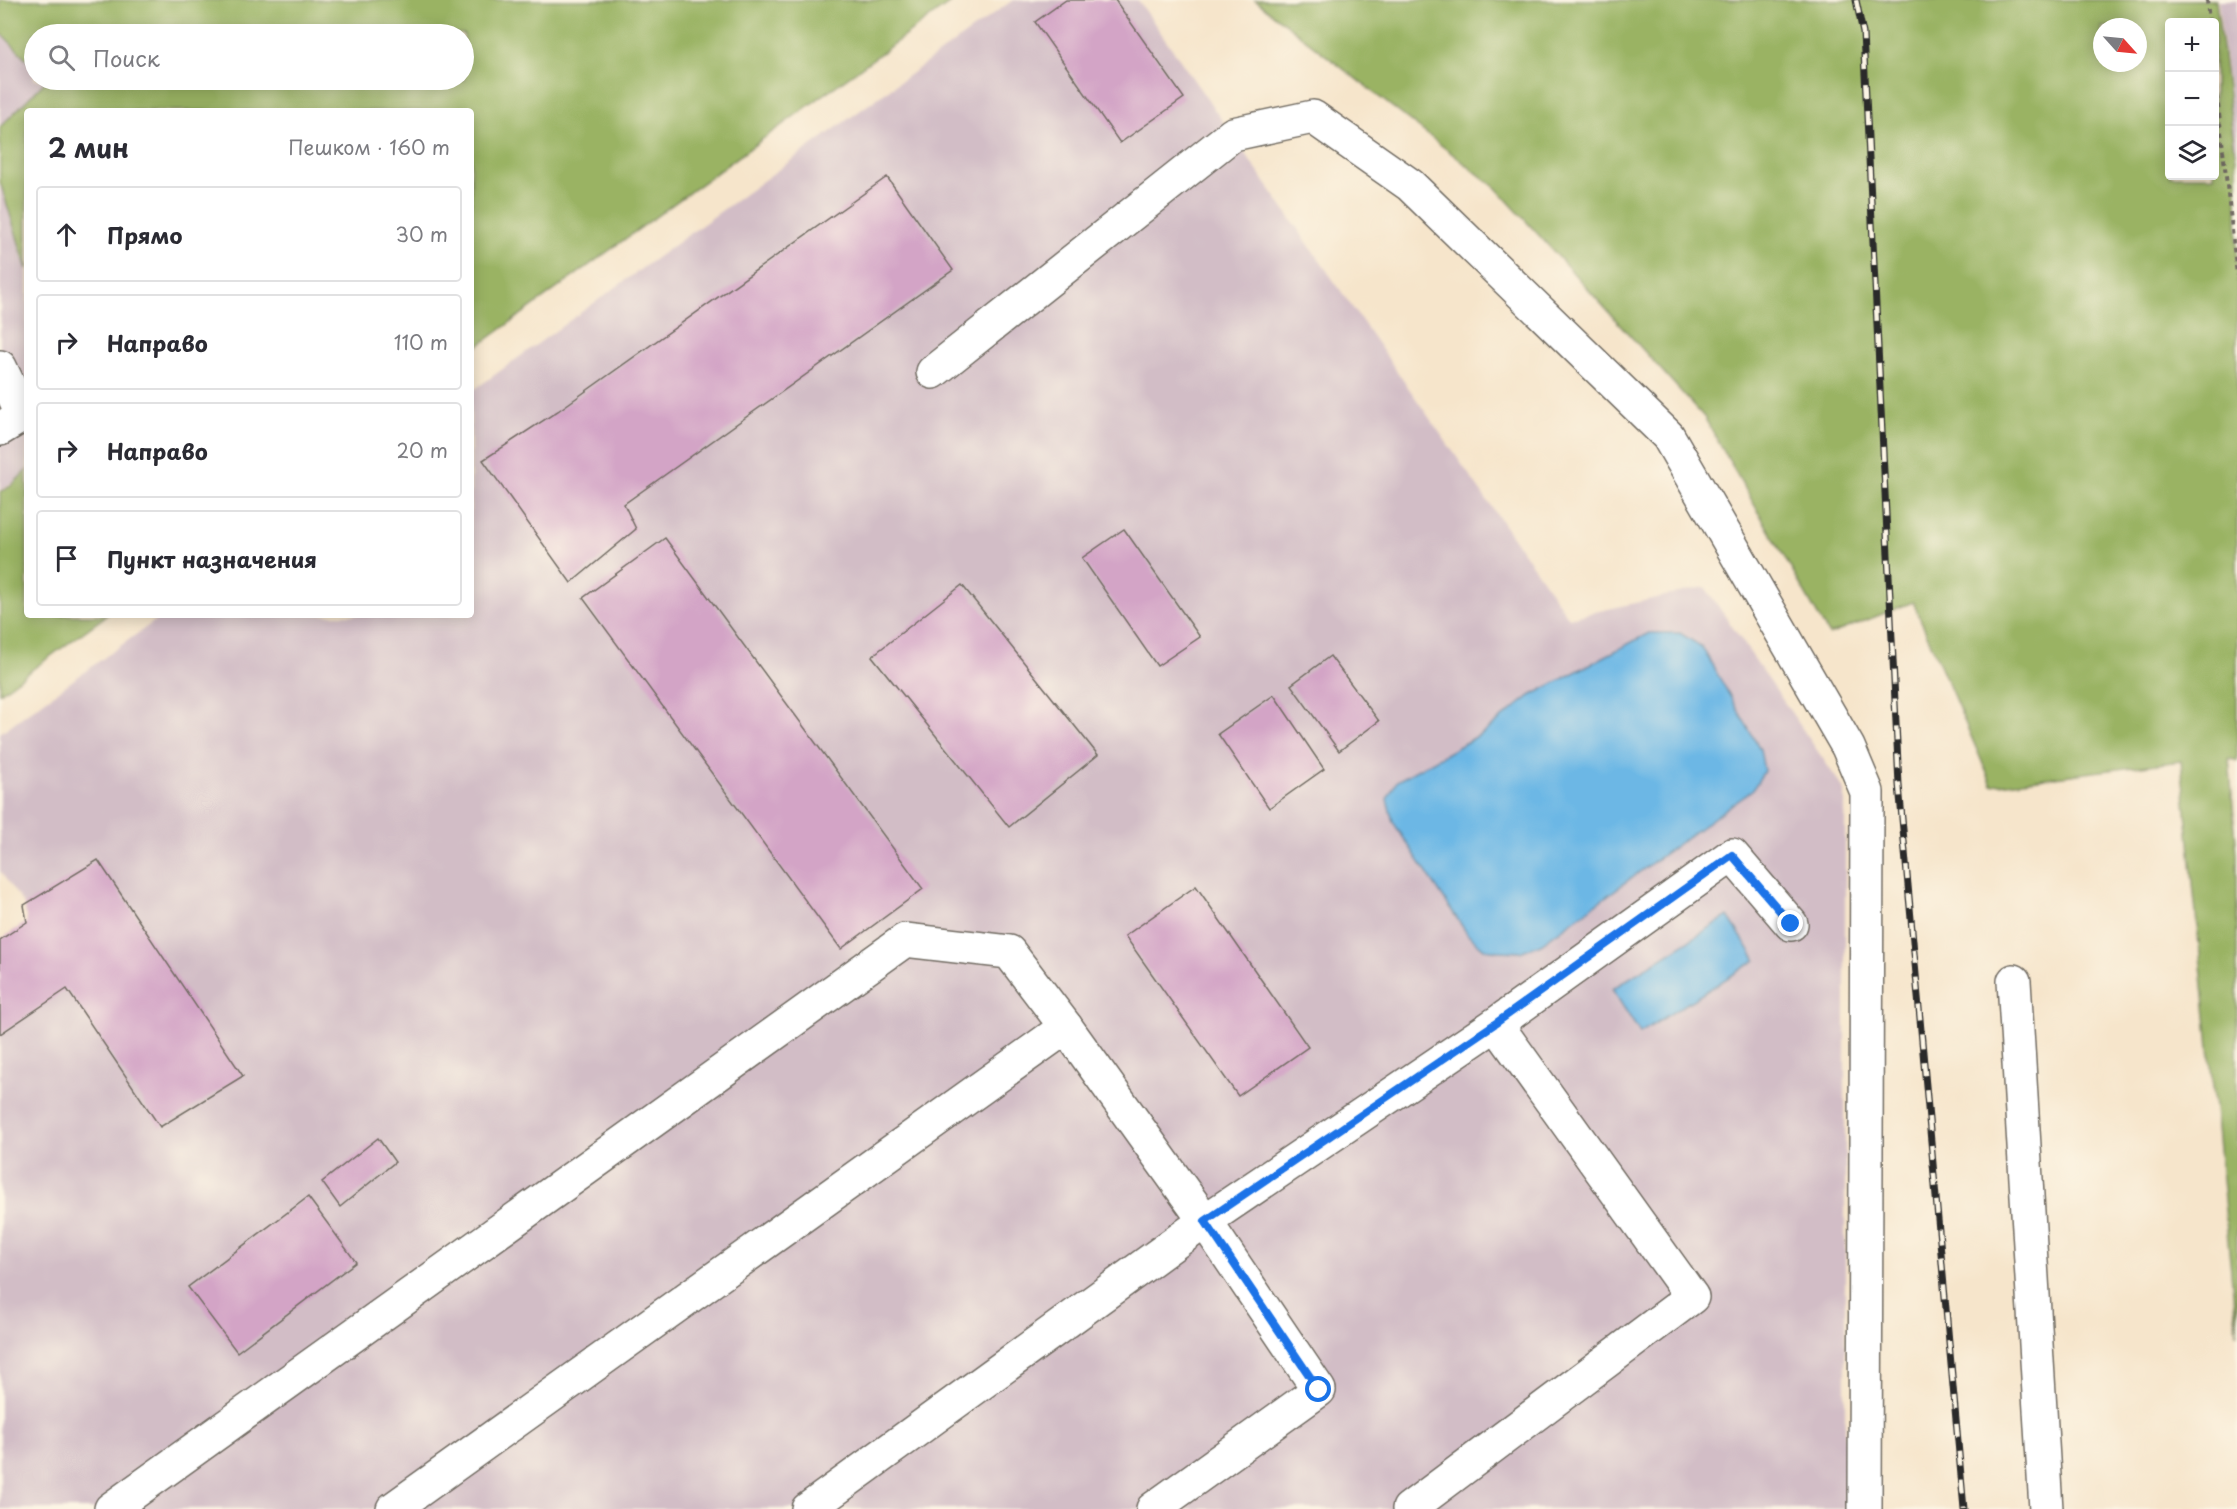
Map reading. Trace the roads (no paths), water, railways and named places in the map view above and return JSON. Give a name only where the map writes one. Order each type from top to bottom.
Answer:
[{"type":"lane","points":[[933,372],[1233,134],[1313,117],[1410,185],[1668,436],[1848,747],[1867,792],[1865,1509]]},
{"type":"lane","points":[[0,367],[23,415],[0,429]]},
{"type":"lane","points":[[808,1509],[1205,1221],[1496,1023],[1732,855],[1791,924]]},
{"type":"lane","points":[[111,1509],[906,940],[1008,952],[1066,1027],[1205,1221],[1319,1390],[1153,1509]]},
{"type":"lane","points":[[2014,981],[2046,1509]]},
{"type":"lane","points":[[1409,1509],[1692,1297],[1496,1023]]},
{"type":"lane","points":[[393,1509],[1066,1027]]},
{"type":"water","points":[[1649,633],[1680,633],[1702,647],[1760,749],[1764,771],[1753,789],[1541,944],[1520,952],[1484,949],[1468,935],[1393,822],[1387,799],[1397,781],[1483,733],[1530,696]]},
{"type":"water","points":[[1728,916],[1756,960],[1640,1033],[1612,989]]},
{"type":"railway","points":[[1856,0],[1863,33],[1899,785],[1964,1509]]}]
